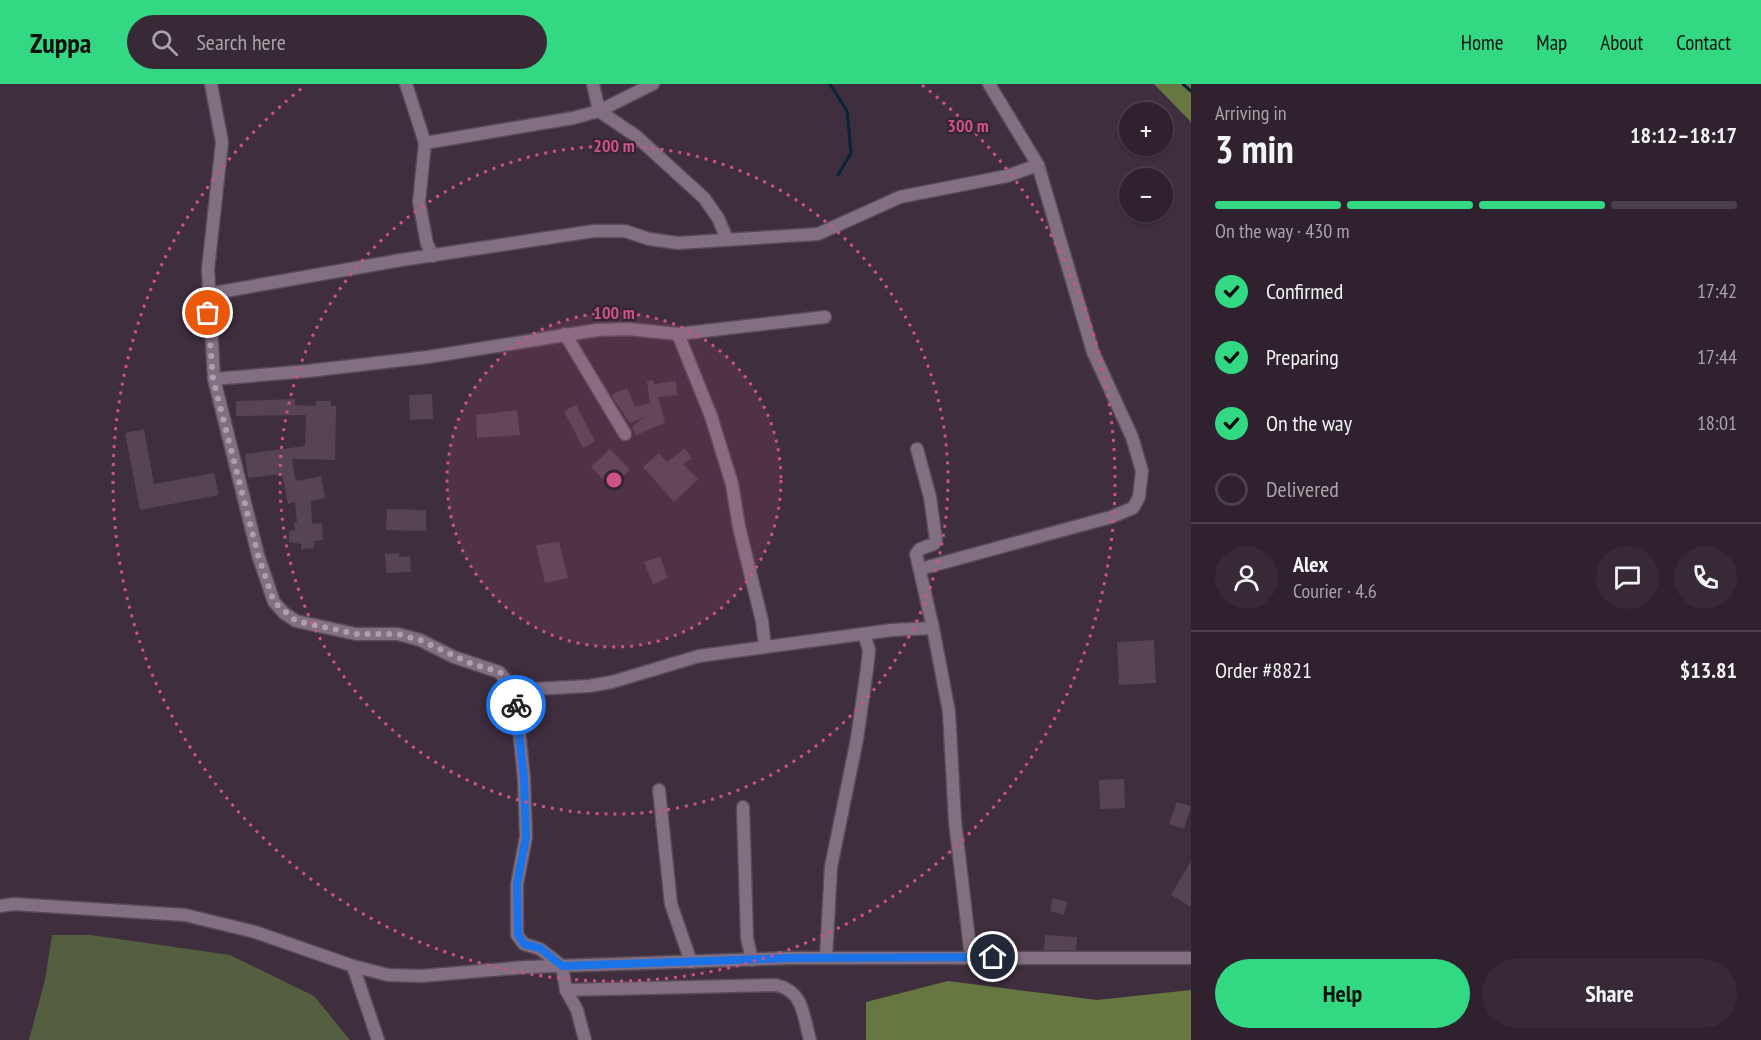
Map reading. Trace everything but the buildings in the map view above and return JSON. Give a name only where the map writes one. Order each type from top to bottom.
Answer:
[{"type":"street","points":[[211,84],[222,142],[208,269],[213,379],[258,555],[274,602],[296,621],[356,634],[398,634],[420,640],[454,657],[500,672],[515,690],[524,779],[526,837],[517,884],[518,935],[524,944],[540,948],[562,966],[566,990],[577,1010],[585,1040]]},
{"type":"street","points":[[406,84],[425,143],[419,202],[427,244],[433,256]]},
{"type":"street","points":[[593,84],[599,111],[636,136],[704,198],[718,218],[727,239]]},
{"type":"street","points":[[425,143],[573,118],[599,111],[653,84]]},
{"type":"street","points":[[920,569],[1111,517],[1133,508],[1139,497],[1142,471],[1132,437],[1093,352],[1038,165],[989,84]]},
{"type":"street","points":[[208,294],[603,230],[625,231],[662,242],[818,234],[900,197],[1007,176],[1038,165]]},
{"type":"street","points":[[213,379],[428,357],[565,334],[628,329],[678,334],[825,317]]},
{"type":"street","points":[[565,334],[625,434]]},
{"type":"street","points":[[678,334],[711,416],[732,484],[739,527],[762,621],[765,646]]},
{"type":"street","points":[[917,449],[930,497],[936,540],[934,544],[917,551],[949,712],[955,821],[971,957]]},
{"type":"street","points":[[515,690],[589,686],[612,682],[678,661],[765,646],[892,630],[933,628]]},
{"type":"street","points":[[826,958],[831,867],[857,739],[867,669],[869,650],[864,634]]},
{"type":"street","points":[[659,790],[671,904],[691,962]]},
{"type":"street","points":[[743,807],[747,938],[752,960]]},
{"type":"street","points":[[0,899],[15,904]]},
{"type":"street","points":[[0,906],[15,904],[184,915],[255,932],[352,966],[388,975],[421,976],[562,966],[826,958],[1191,958]]},
{"type":"street","points":[[352,966],[378,1040]]},
{"type":"street","points":[[566,990],[776,985],[789,988],[798,996],[810,1040]]},
{"type":"green space","points":[[1154,84],[1191,84],[1191,124],[1190,121]]},
{"type":"green space","points":[[52,935],[91,935],[230,955],[314,996],[350,1040],[29,1040],[45,980]]},
{"type":"green space","points":[[948,981],[1097,1000],[1191,990],[1191,1040],[866,1040],[866,1002]]},
{"type":"waterway","points":[[830,84],[847,111],[851,153],[838,175]]},
{"type":"waterway","points":[[1183,84],[1191,91]]},
{"type":"way so far","points":[[208,313],[213,379],[258,555],[274,602],[296,621],[356,634],[398,634],[420,640],[472,664],[500,672],[515,690],[516,705]]},
{"type":"route","points":[[516,705],[519,753],[524,779],[526,837],[517,884],[518,935],[524,944],[540,948],[562,966],[791,958],[993,957]]}]
